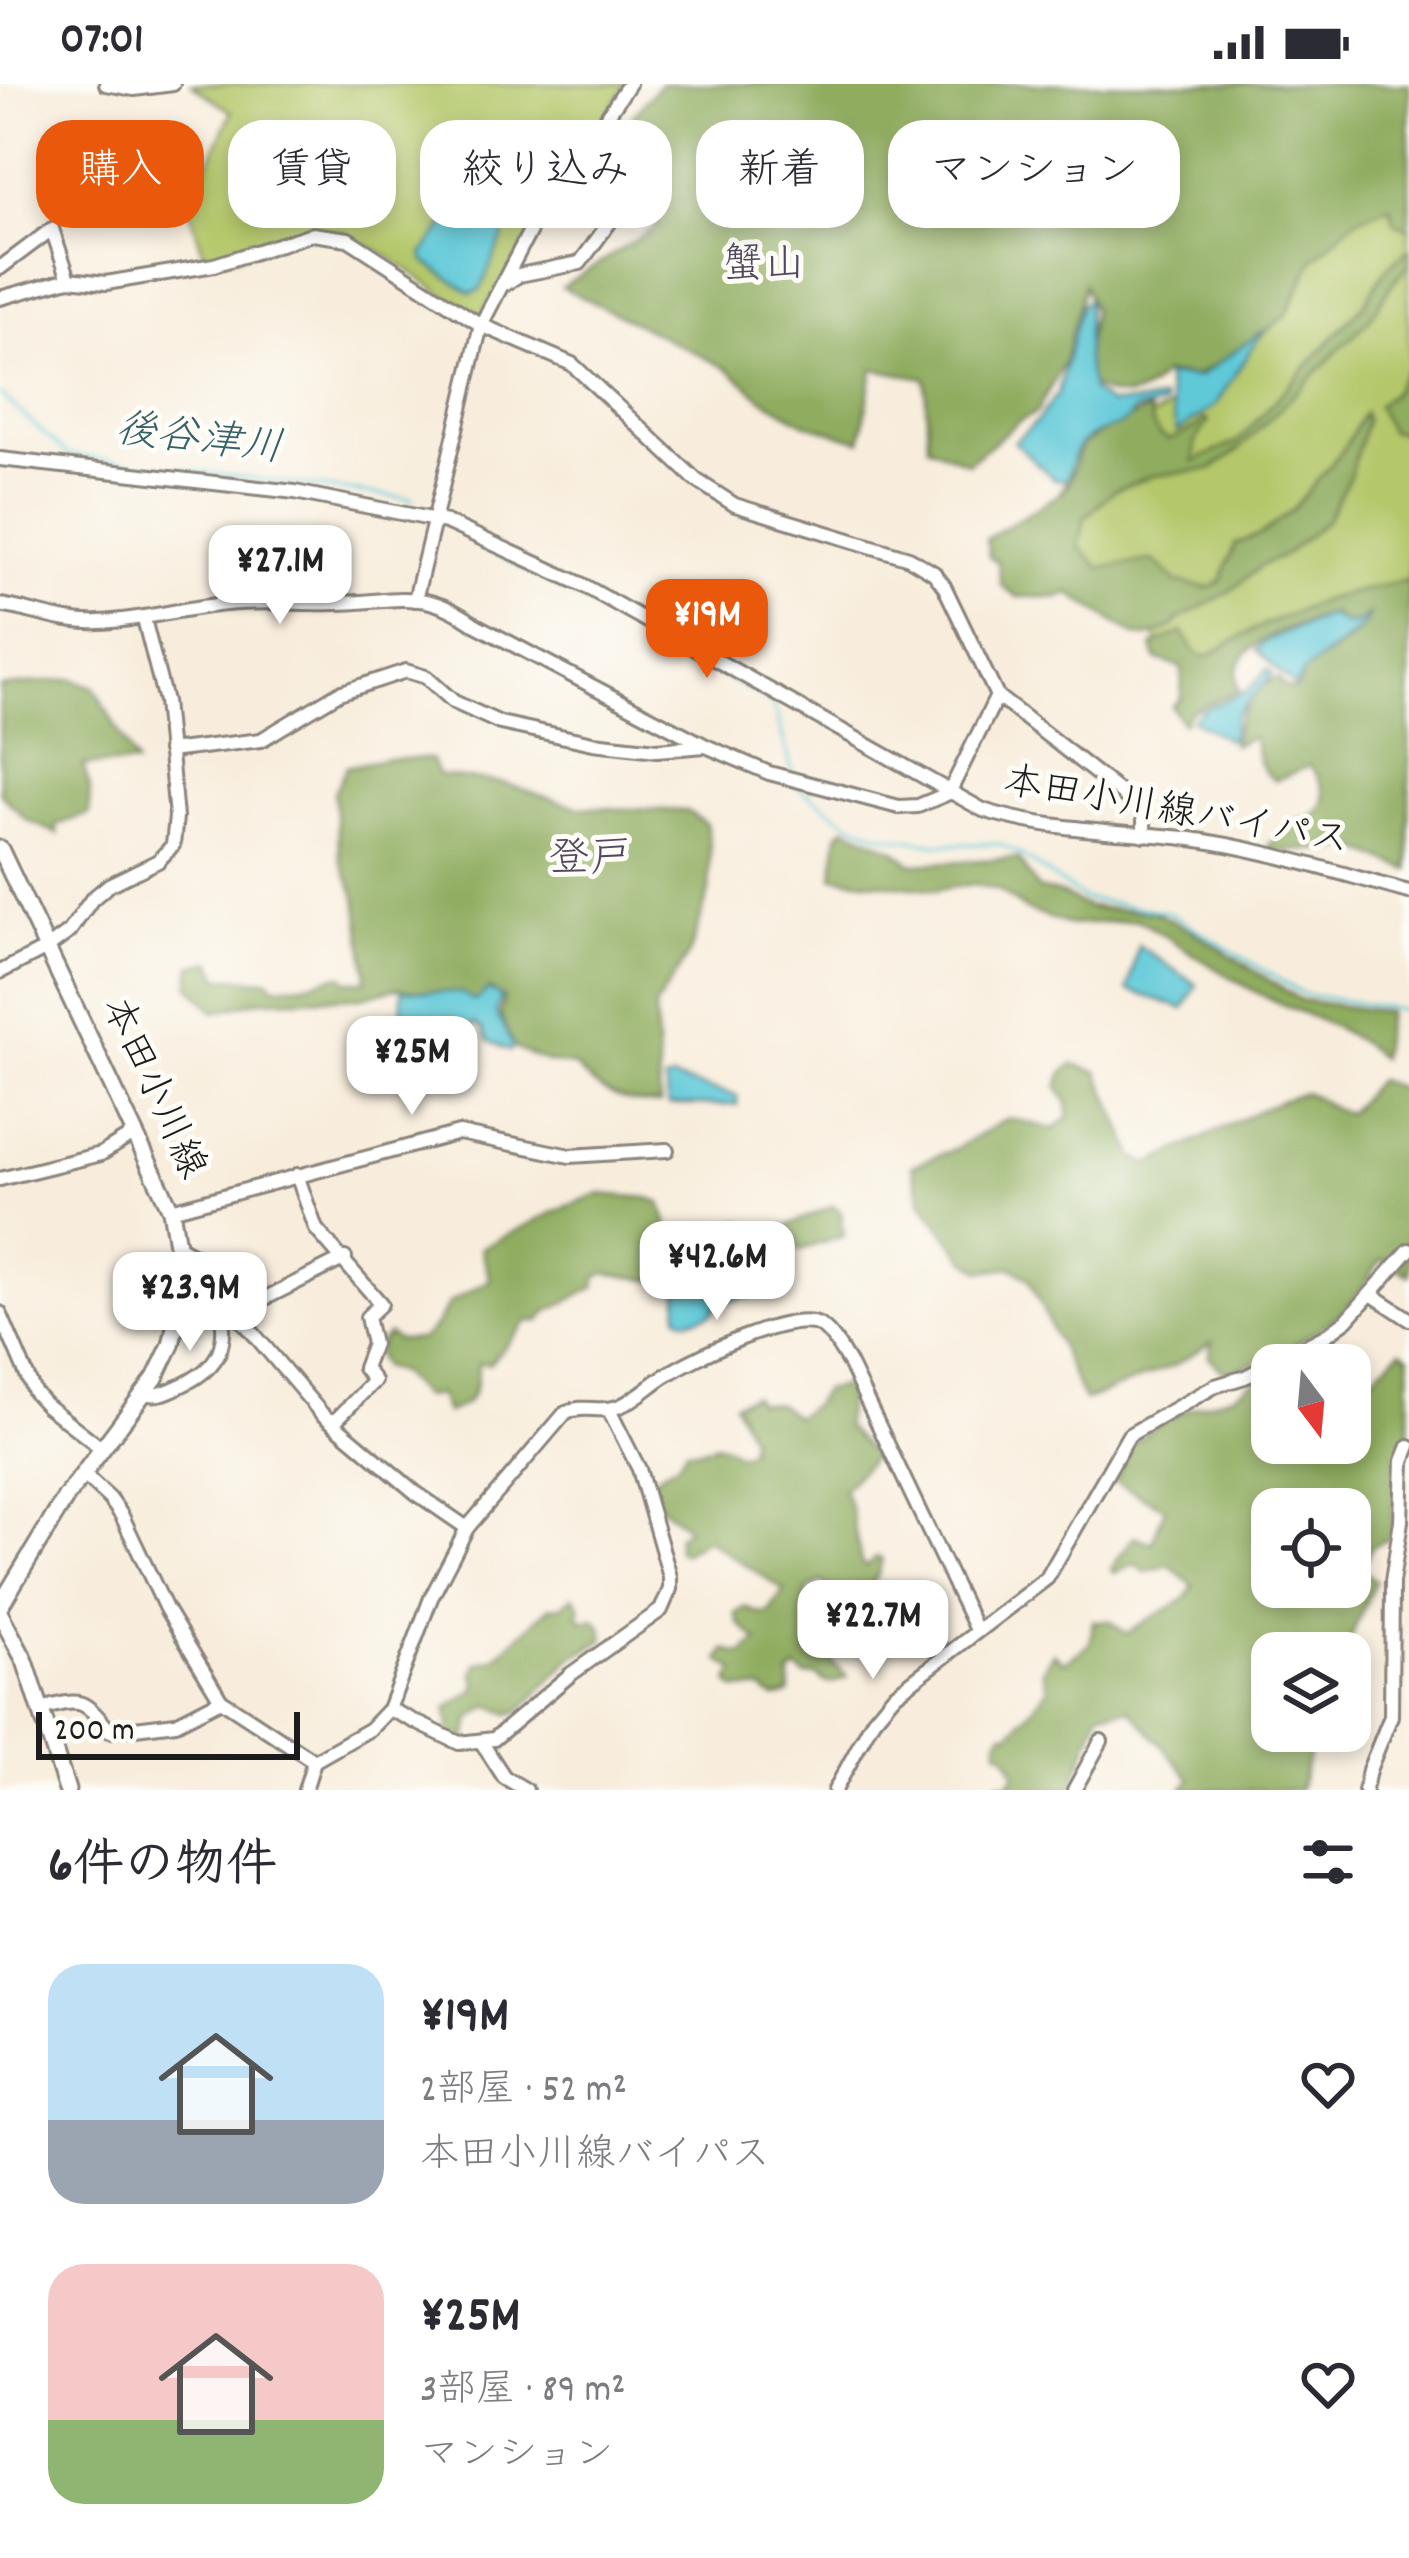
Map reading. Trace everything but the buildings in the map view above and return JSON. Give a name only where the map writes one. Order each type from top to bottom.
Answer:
[{"type":"main road","name":"本田小川線","points":[[0,849],[171,1210],[181,1247],[184,1286],[171,1345],[144,1393],[83,1474],[0,1610],[25,1661],[67,1790]]},
{"type":"street","points":[[106,84],[134,89],[173,84]]},
{"type":"street","points":[[415,600],[482,325],[534,223],[629,84]]},
{"type":"street","points":[[506,284],[518,275],[580,263],[605,228]]},
{"type":"street","points":[[0,268],[52,229],[69,279]]},
{"type":"street","points":[[0,298],[69,279],[106,283],[214,266],[296,237],[328,234],[363,248],[482,325],[572,364],[696,480],[735,505],[909,558],[934,573],[997,696],[1144,811],[1144,835]]},
{"type":"street","name":"本田小川線バイパス","points":[[0,459],[296,492],[434,518],[565,575],[982,810],[1044,826],[1272,854],[1409,892]]},
{"type":"street","points":[[0,605],[59,621],[144,619],[233,603],[342,603],[392,597],[456,609],[476,626],[706,746],[769,773],[899,807],[918,806],[949,794],[997,696]]},
{"type":"street","points":[[0,972],[69,932],[109,884],[158,861],[172,845],[176,817],[165,701],[144,619]]},
{"type":"street","points":[[169,752],[261,740],[339,693],[406,671],[425,677],[454,702],[500,723],[593,743],[657,750],[706,746]]},
{"type":"street","points":[[0,1179],[101,1154],[135,1132]]},
{"type":"street","points":[[171,1210],[458,1133],[570,1156],[667,1150]]},
{"type":"street","points":[[297,1175],[308,1216],[381,1304],[367,1317],[373,1344],[364,1368],[374,1381],[334,1422]]},
{"type":"street","points":[[144,1393],[166,1392],[209,1369],[224,1343],[221,1310],[196,1256],[181,1247]]},
{"type":"street","points":[[836,1790],[873,1720],[893,1696],[1047,1578],[1129,1435],[1215,1386],[1245,1377],[1325,1336],[1347,1321],[1409,1250]]},
{"type":"street","points":[[236,1313],[345,1258]]},
{"type":"street","points":[[1371,1294],[1409,1319]]},
{"type":"street","points":[[221,1310],[236,1313],[334,1422],[416,1493],[467,1528]]},
{"type":"street","points":[[0,1313],[34,1392],[101,1448]]},
{"type":"street","points":[[305,1790],[314,1761],[370,1729],[389,1709],[431,1598],[467,1528],[566,1412],[586,1406],[609,1410],[625,1404],[665,1376],[770,1329],[821,1326],[849,1363],[976,1630]]},
{"type":"street","points":[[389,1709],[444,1738],[482,1743],[504,1733],[571,1674],[661,1610],[670,1577],[639,1469],[609,1410]]},
{"type":"street","points":[[1365,1790],[1391,1716],[1392,1582],[1403,1461],[1409,1446]]},
{"type":"street","points":[[83,1474],[122,1516],[166,1610],[221,1700],[314,1761]]},
{"type":"street","points":[[40,1709],[79,1700],[110,1731],[176,1723],[221,1700]]},
{"type":"street","points":[[1074,1790],[1102,1741]]},
{"type":"street","points":[[482,1743],[503,1777],[526,1790]]},
{"type":"green space","points":[[191,84],[626,84],[603,120],[420,120],[420,228],[536,228],[479,319],[386,255],[341,231],[308,229],[239,255],[206,261],[195,228],[204,228],[204,172],[228,121],[228,228],[396,228],[396,120],[228,120],[232,112]]},
{"type":"green space","points":[[660,84],[1409,84],[1409,229],[1395,223],[1390,206],[1356,219],[1313,260],[1287,314],[1249,346],[1194,376],[1163,374],[1134,395],[1112,395],[1081,378],[1093,311],[1084,285],[1064,363],[1036,413],[1019,421],[968,463],[928,446],[925,378],[873,369],[861,441],[804,423],[763,399],[728,369],[562,287],[654,228],[672,228],[672,120],[629,120]]},
{"type":"green space","points":[[1409,196],[1409,604],[1360,610],[1269,632],[1193,670],[1091,583],[1030,545],[1088,443],[1168,409],[1221,366],[1357,200]]},
{"type":"green space","points":[[1409,249],[1409,265],[1369,320],[1237,451],[1212,469],[1152,476],[1113,491],[1085,518],[1079,547],[1100,568],[1154,560],[1177,582],[1210,588],[1221,581],[1235,544],[1262,534],[1291,511],[1340,454],[1364,413],[1366,421],[1350,476],[1326,521],[1285,555],[1262,565],[1170,629],[1147,637],[1136,636],[1070,594],[1017,597],[1001,585],[998,562],[989,557],[986,539],[1063,492],[1086,443],[1150,411],[1156,429],[1170,440],[1204,419],[1209,421],[1196,440],[1194,461],[1237,442],[1364,304],[1387,267]]},
{"type":"green space","points":[[1409,365],[1409,434],[1389,431],[1377,406],[1392,393]]},
{"type":"green space","points":[[1409,579],[1409,870],[1353,847],[1275,852],[1268,847],[1288,823],[1318,811],[1323,804],[1322,787],[1310,766],[1275,780],[1269,776],[1259,762],[1253,737],[1233,745],[1238,725],[1260,688],[1278,678],[1285,688],[1295,690],[1303,668],[1351,639],[1369,614],[1355,624],[1344,623],[1332,613],[1267,638],[1241,660],[1239,690],[1190,712],[1183,724],[1172,707],[1181,698],[1182,668],[1156,659],[1152,646],[1182,632],[1197,654],[1205,657],[1257,628],[1326,599]]},
{"type":"green space","points":[[72,679],[94,687],[136,764],[83,765],[90,788],[89,814],[56,825],[58,834],[27,820],[0,793],[0,687]]},
{"type":"green space","points":[[384,759],[431,759],[438,775],[503,783],[577,807],[687,811],[706,824],[709,892],[690,952],[655,1007],[660,1104],[613,1096],[575,1066],[547,1062],[514,1048],[500,1014],[504,998],[489,989],[475,1002],[460,995],[395,988],[362,997],[261,1000],[215,1012],[189,985],[192,966],[212,961],[220,978],[270,980],[273,986],[341,975],[347,981],[365,981],[357,899],[340,858],[334,793],[346,767]]},
{"type":"green space","points":[[845,827],[895,850],[912,864],[1018,858],[1038,889],[1087,907],[1155,912],[1300,1000],[1387,1012],[1380,1058],[1338,1029],[1249,988],[1138,920],[1070,925],[1026,910],[999,890],[974,884],[937,890],[833,877],[838,834]]},
{"type":"green space","points":[[1073,1064],[1098,1072],[1135,1158],[1149,1164],[1296,1095],[1305,1093],[1348,1113],[1377,1080],[1398,1087],[1409,1098],[1409,1275],[1382,1259],[1342,1312],[1301,1341],[1251,1344],[1251,1365],[1223,1371],[1209,1357],[1212,1342],[1173,1366],[1084,1401],[1029,1279],[1012,1267],[983,1271],[966,1260],[922,1203],[912,1166],[955,1149],[1008,1118],[1054,1129],[1068,1118],[1068,1103],[1058,1087],[1062,1074]]},
{"type":"green space","points":[[600,1194],[661,1203],[672,1237],[656,1281],[605,1273],[596,1278],[595,1287],[547,1312],[540,1321],[528,1321],[489,1364],[478,1363],[472,1395],[446,1413],[439,1395],[423,1397],[399,1373],[382,1367],[377,1357],[379,1343],[388,1334],[397,1340],[422,1339],[449,1303],[490,1280],[481,1248]]},
{"type":"green space","points":[[833,1206],[841,1212],[844,1236],[800,1250],[788,1236],[763,1246],[753,1266],[713,1269],[704,1255],[711,1232],[743,1221],[749,1238],[766,1235]]},
{"type":"green space","points":[[1401,1350],[1409,1356],[1409,1435],[1397,1456],[1391,1537],[1371,1547],[1371,1488],[1251,1488],[1251,1608],[1363,1608],[1353,1632],[1251,1632],[1251,1752],[1309,1752],[1299,1790],[1182,1790],[1191,1779],[1130,1709],[1100,1712],[1071,1790],[987,1790],[999,1782],[1008,1784],[1015,1774],[1007,1755],[998,1750],[998,1740],[1003,1732],[1010,1733],[1048,1688],[1042,1670],[1053,1653],[1065,1662],[1090,1644],[1093,1621],[1111,1621],[1126,1634],[1185,1599],[1193,1586],[1169,1565],[1145,1572],[1136,1564],[1115,1573],[1111,1569],[1134,1536],[1152,1543],[1165,1508],[1115,1482],[1131,1445],[1188,1409],[1251,1384],[1251,1464],[1371,1464],[1371,1375]]},
{"type":"green space","points":[[842,1386],[848,1393],[845,1426],[874,1456],[843,1489],[861,1562],[866,1567],[876,1557],[882,1559],[868,1588],[850,1589],[838,1600],[822,1581],[807,1590],[808,1604],[820,1618],[810,1632],[811,1639],[847,1677],[827,1682],[797,1669],[790,1674],[790,1693],[778,1698],[762,1689],[734,1689],[729,1682],[735,1670],[720,1661],[725,1650],[741,1654],[758,1641],[739,1624],[735,1613],[745,1607],[769,1612],[784,1590],[706,1539],[683,1553],[677,1550],[677,1537],[687,1528],[658,1503],[647,1482],[679,1462],[686,1449],[717,1444],[738,1455],[749,1450],[750,1436],[734,1403],[753,1395],[757,1402],[778,1404],[795,1417],[823,1390]]},
{"type":"green space","points":[[574,1596],[581,1608],[578,1616],[584,1621],[594,1618],[604,1640],[573,1657],[519,1712],[509,1714],[489,1705],[471,1719],[467,1739],[450,1732],[447,1708],[474,1691],[478,1663],[494,1659],[550,1607],[561,1606]]},
{"type":"water","points":[[443,228],[507,228],[480,290],[471,293],[425,262],[423,253]]},
{"type":"water","points":[[1088,299],[1086,360],[1092,391],[1109,404],[1163,399],[1164,405],[1134,411],[1125,422],[1089,437],[1076,450],[1066,480],[1054,479],[1014,442],[1058,393],[1080,307]]},
{"type":"water","points":[[1264,330],[1214,407],[1177,432],[1165,376],[1199,377]]},
{"type":"water","points":[[1330,615],[1355,625],[1368,616],[1360,629],[1304,672],[1295,687],[1257,650],[1266,641]]},
{"type":"water","points":[[1268,669],[1273,674],[1236,715],[1230,741],[1192,720],[1203,710],[1247,691]]},
{"type":"water","points":[[1138,945],[1197,985],[1184,1009],[1128,990]]},
{"type":"water","points":[[402,990],[462,993],[475,1001],[488,990],[501,996],[496,1013],[513,1046],[510,1051],[487,1040],[475,1023],[467,1031],[401,1037]]},
{"type":"water","points":[[665,1081],[737,1096],[737,1105],[668,1105]]},
{"type":"water","points":[[690,1267],[710,1275],[756,1268],[768,1279],[753,1293],[719,1303],[711,1314],[687,1321],[678,1316],[680,1271]]},
{"type":"waterway","name":"後谷津川","points":[[0,394],[68,455],[413,499]]},
{"type":"waterway","name":"後谷津川","points":[[495,554],[773,703],[794,777]]},
{"type":"waterway","name":"後谷津川","points":[[797,786],[848,822],[881,835],[935,844],[999,844],[1084,899],[1168,912],[1303,994],[1409,1011]]},
{"type":"district","name":"蟹山","points":[[764,268]]},
{"type":"district","name":"登戸","points":[[590,862]]}]
